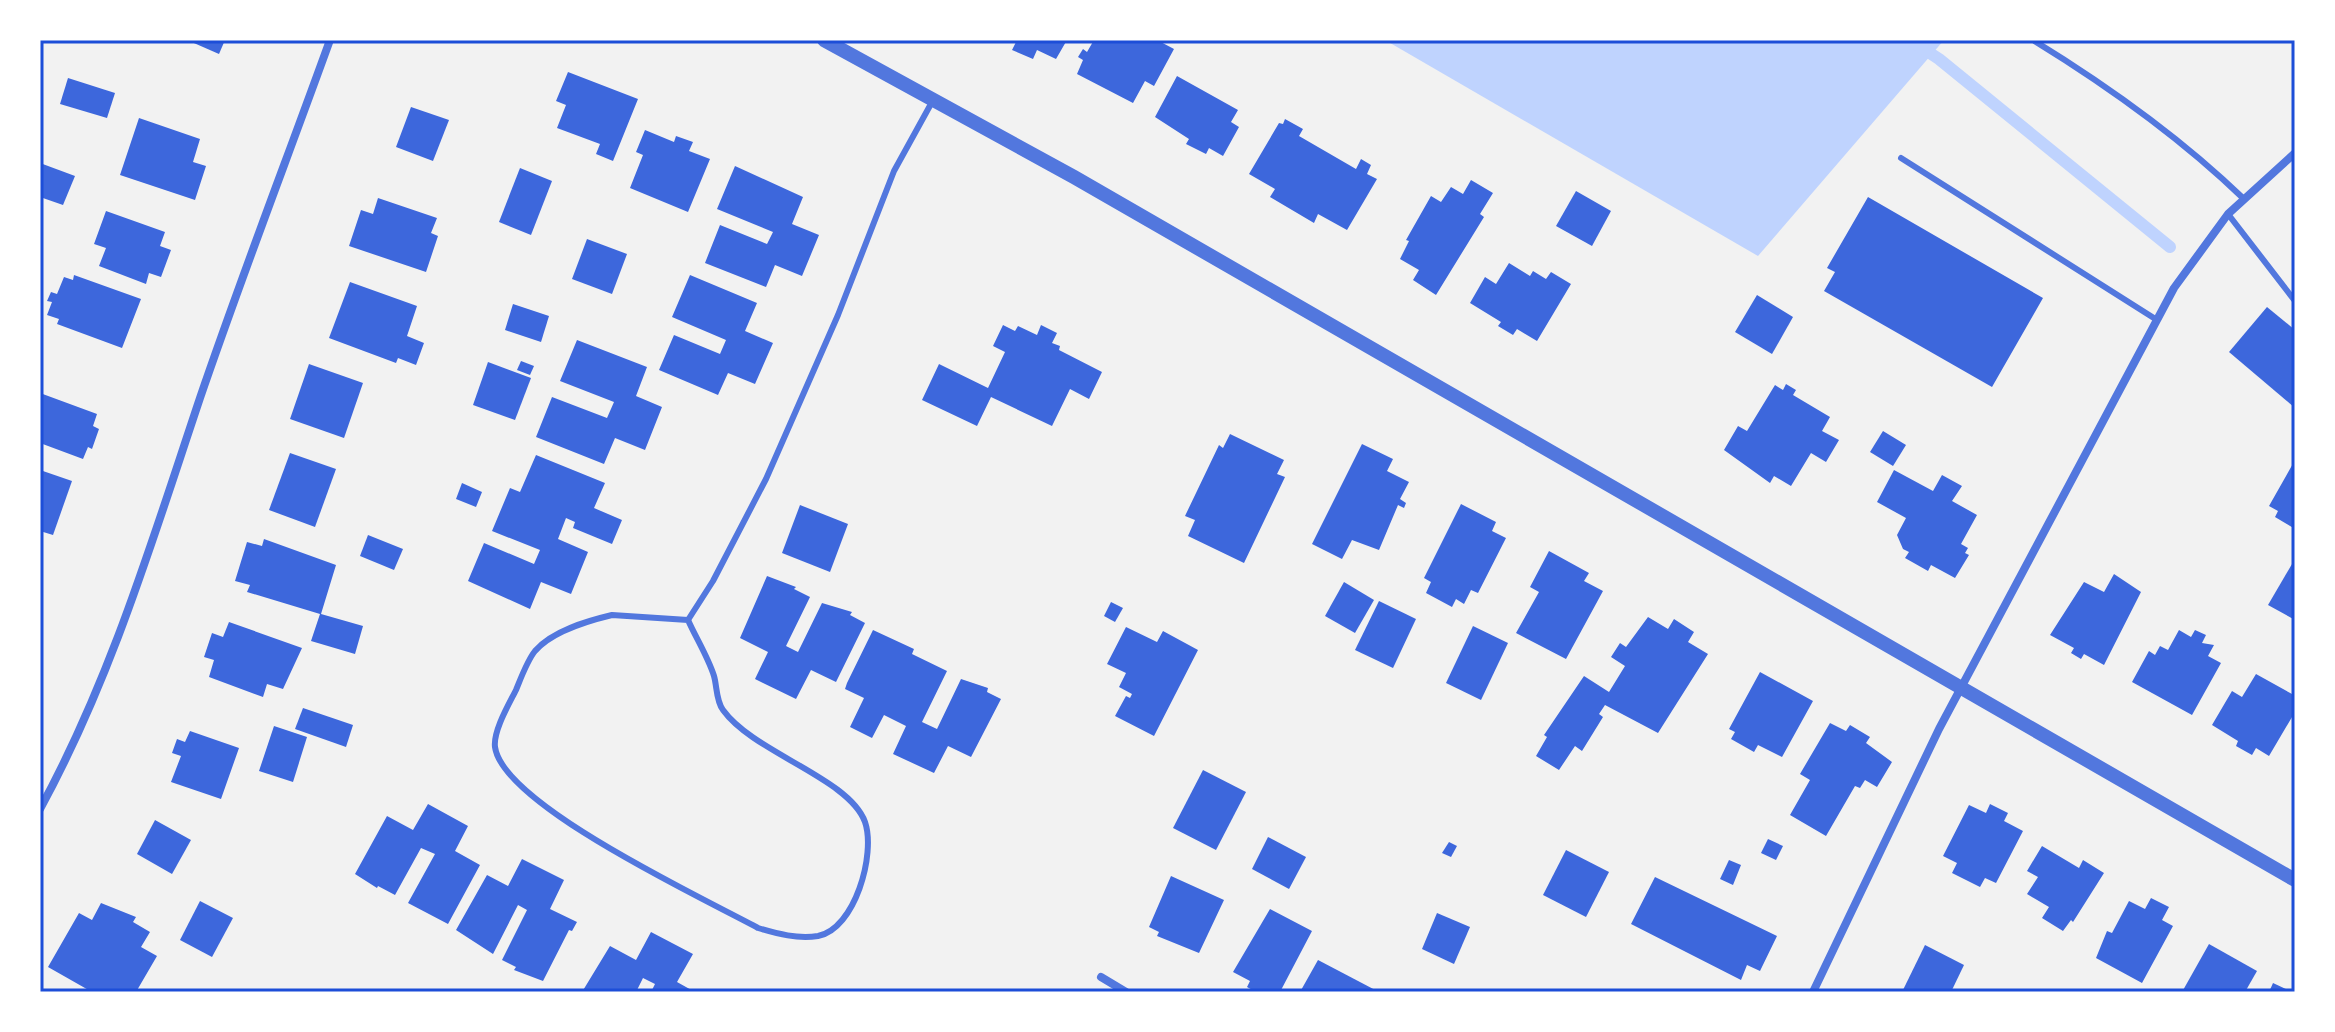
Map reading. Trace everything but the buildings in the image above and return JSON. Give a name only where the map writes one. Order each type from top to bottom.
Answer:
[{"type":"street","points":[[40,809],[109,663],[140,582],[201,396],[330,40]]},
{"type":"street","points":[[824,40],[933,99],[2295,880]]},
{"type":"street","points":[[1813,992],[1962,687],[2174,288],[2228,214],[2295,153]]},
{"type":"street","points":[[1101,977],[1126,992]]},
{"type":"lane","points":[[2033,40],[2083,70],[2167,131],[2244,199]]},
{"type":"lane","points":[[688,620],[766,479],[838,315],[894,171],[933,99]]},
{"type":"lane","points":[[1901,158],[2157,320]]},
{"type":"lane","points":[[2228,214],[2295,301]]},
{"type":"lane","points":[[612,615],[688,620],[713,674],[721,709],[748,736],[845,796],[865,822],[866,867],[852,911],[821,936],[786,937],[758,928],[595,839],[515,782],[500,762],[494,745],[509,702],[535,651],[577,624],[612,615]]},
{"type":"water","points":[[1385,40],[1944,40],[1758,256]]},
{"type":"waterway","points":[[1910,40],[1939,59],[2170,247]]}]
